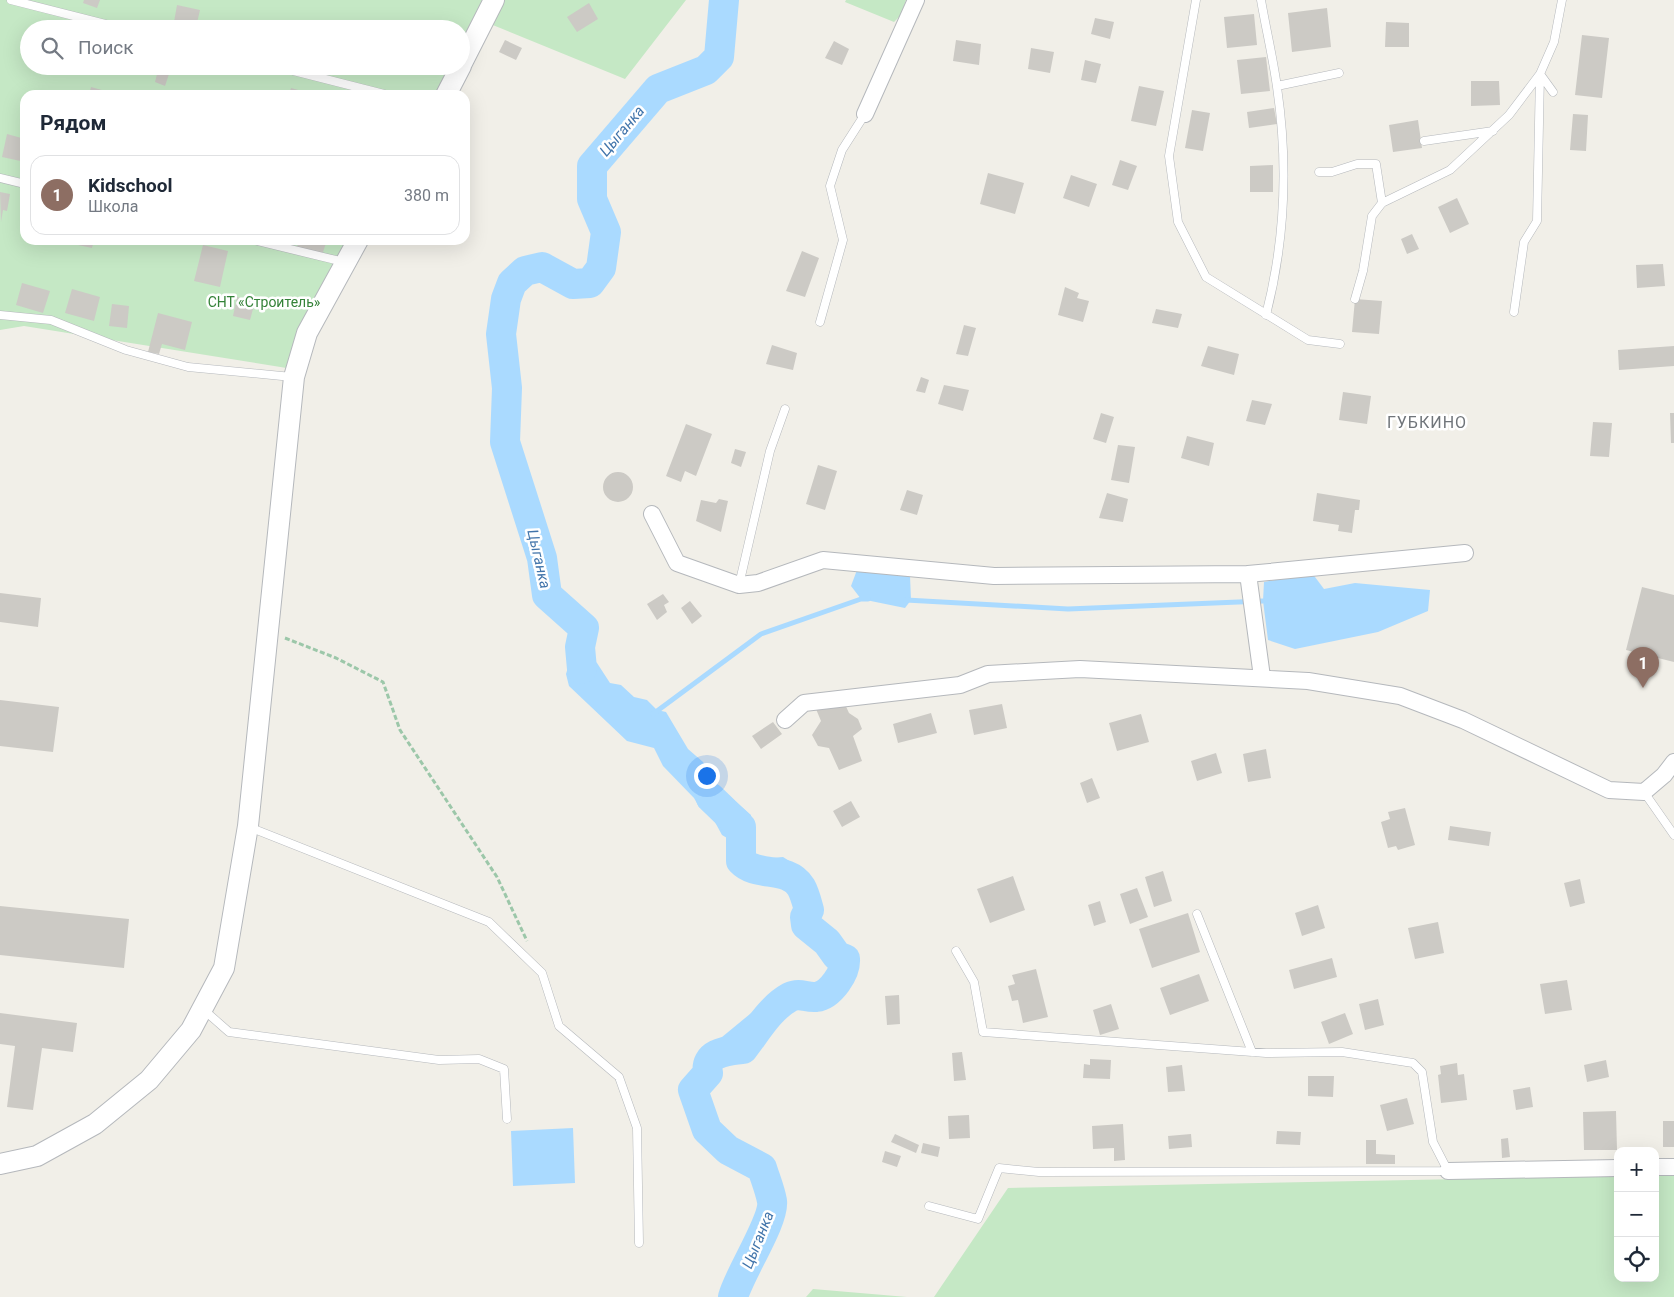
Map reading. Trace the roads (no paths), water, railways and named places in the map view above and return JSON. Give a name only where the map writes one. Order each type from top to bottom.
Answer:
[{"type":"street","points":[[470,48],[494,0]]},
{"type":"street","points":[[864,114],[916,0]]},
{"type":"street","points":[[449,90],[456,75]]},
{"type":"street","points":[[0,1164],[37,1156],[95,1124],[149,1080],[192,1030],[224,968],[248,826],[266,631],[294,377],[307,333],[355,245]]},
{"type":"street","points":[[652,514],[677,563],[739,585],[758,583],[822,560],[994,576],[1248,574],[1465,553]]},
{"type":"street","points":[[1248,574],[1262,678]]},
{"type":"street","points":[[785,720],[804,703],[960,685],[988,674],[1080,669],[1308,681],[1400,696],[1463,720],[1608,790],[1644,792],[1664,775],[1674,762]]},
{"type":"street","points":[[1659,1167],[1674,1167]]},
{"type":"street","points":[[1448,1171],[1614,1168]]},
{"type":"lane","points":[[11,0],[90,20]]},
{"type":"lane","points":[[1196,0],[1169,156],[1178,222],[1206,277],[1308,340],[1340,344]]},
{"type":"lane","points":[[1261,0],[1277,86],[1284,155],[1284,193],[1275,281],[1266,314]]},
{"type":"lane","points":[[1355,298],[1363,271],[1372,216],[1382,203],[1450,170],[1509,115],[1540,74],[1554,42],[1562,0]]},
{"type":"lane","points":[[1277,86],[1339,73]]},
{"type":"lane","points":[[1540,74],[1553,92]]},
{"type":"lane","points":[[1514,312],[1524,242],[1537,221],[1540,74]]},
{"type":"lane","points":[[309,75],[368,90]]},
{"type":"lane","points":[[820,322],[843,240],[830,186],[842,150],[864,114]]},
{"type":"lane","points":[[1424,141],[1493,131]]},
{"type":"lane","points":[[1319,172],[1332,172],[1356,164],[1376,164],[1382,203]]},
{"type":"lane","points":[[0,178],[20,183]]},
{"type":"lane","points":[[274,245],[344,262]]},
{"type":"lane","points":[[0,315],[51,320],[126,350],[188,367],[294,377]]},
{"type":"lane","points":[[739,585],[770,451],[784,410]]},
{"type":"lane","points":[[1644,792],[1674,835]]},
{"type":"lane","points":[[248,826],[489,922],[542,973],[559,1026],[619,1077],[637,1128],[639,1243]]},
{"type":"lane","points":[[1197,914],[1252,1052]]},
{"type":"lane","points":[[929,1206],[978,1219],[999,1168],[1039,1172],[1448,1171],[1434,1142],[1422,1072],[1412,1062],[1342,1052],[1252,1052],[983,1032],[974,982],[956,952]]},
{"type":"lane","points":[[202,1009],[229,1032],[439,1060],[479,1059],[504,1069],[507,1119]]},
{"type":"water","points":[[857,570],[910,576],[911,600],[905,608],[861,599],[851,586]]},
{"type":"water","points":[[1312,573],[1324,589],[1355,583],[1430,590],[1428,611],[1378,632],[1295,649],[1268,640],[1263,601],[1264,582]]},
{"type":"water","points":[[584,628],[588,632],[583,650],[597,663],[610,683],[621,685],[634,697],[647,700],[657,710],[666,712],[688,749],[703,762],[716,784],[751,815],[751,821],[727,838],[722,835],[710,813],[699,807],[694,798],[663,766],[654,748],[627,741],[569,686],[566,674],[579,631]]},
{"type":"water","points":[[783,857],[791,862],[806,884],[788,893],[766,876],[766,863],[771,858]]},
{"type":"water","points":[[787,990],[788,1001],[761,1035],[739,1056],[726,1063],[713,1066],[700,1064],[704,1053],[716,1042],[773,995]]},
{"type":"water","points":[[573,1128],[575,1183],[513,1186],[511,1131]]},
{"type":"waterway","name":"Цыганка","points":[[582,669],[580,647],[584,628],[547,595],[542,558],[505,442],[507,388],[501,334],[506,299],[512,283],[525,271],[542,267],[573,284],[590,283],[601,268],[606,232],[592,199],[592,166],[658,89],[706,70],[719,57],[724,0]]},
{"type":"waterway","points":[[653,714],[761,634],[861,599],[868,599]]},
{"type":"waterway","points":[[906,600],[1068,609],[1263,601]]},
{"type":"waterway","name":"Цыганка","points":[[711,798],[741,827],[741,861],[755,869],[788,876],[795,880],[801,887],[809,910],[805,917],[806,925],[827,942],[837,956],[845,959],[843,970],[832,988],[816,997],[800,995],[790,997],[776,1007],[743,1049],[724,1052],[713,1057],[708,1066],[708,1073],[693,1090],[707,1130],[728,1150],[762,1168],[772,1201],[763,1234],[733,1297]]},
{"type":"place","name":"Kidschool","points":[[1643,688]]},
{"type":"district","name":"ГУБКИНО","points":[[1427,422]]},
{"type":"park label","name":"СНТ «Строитель»","points":[[264,302]]}]
